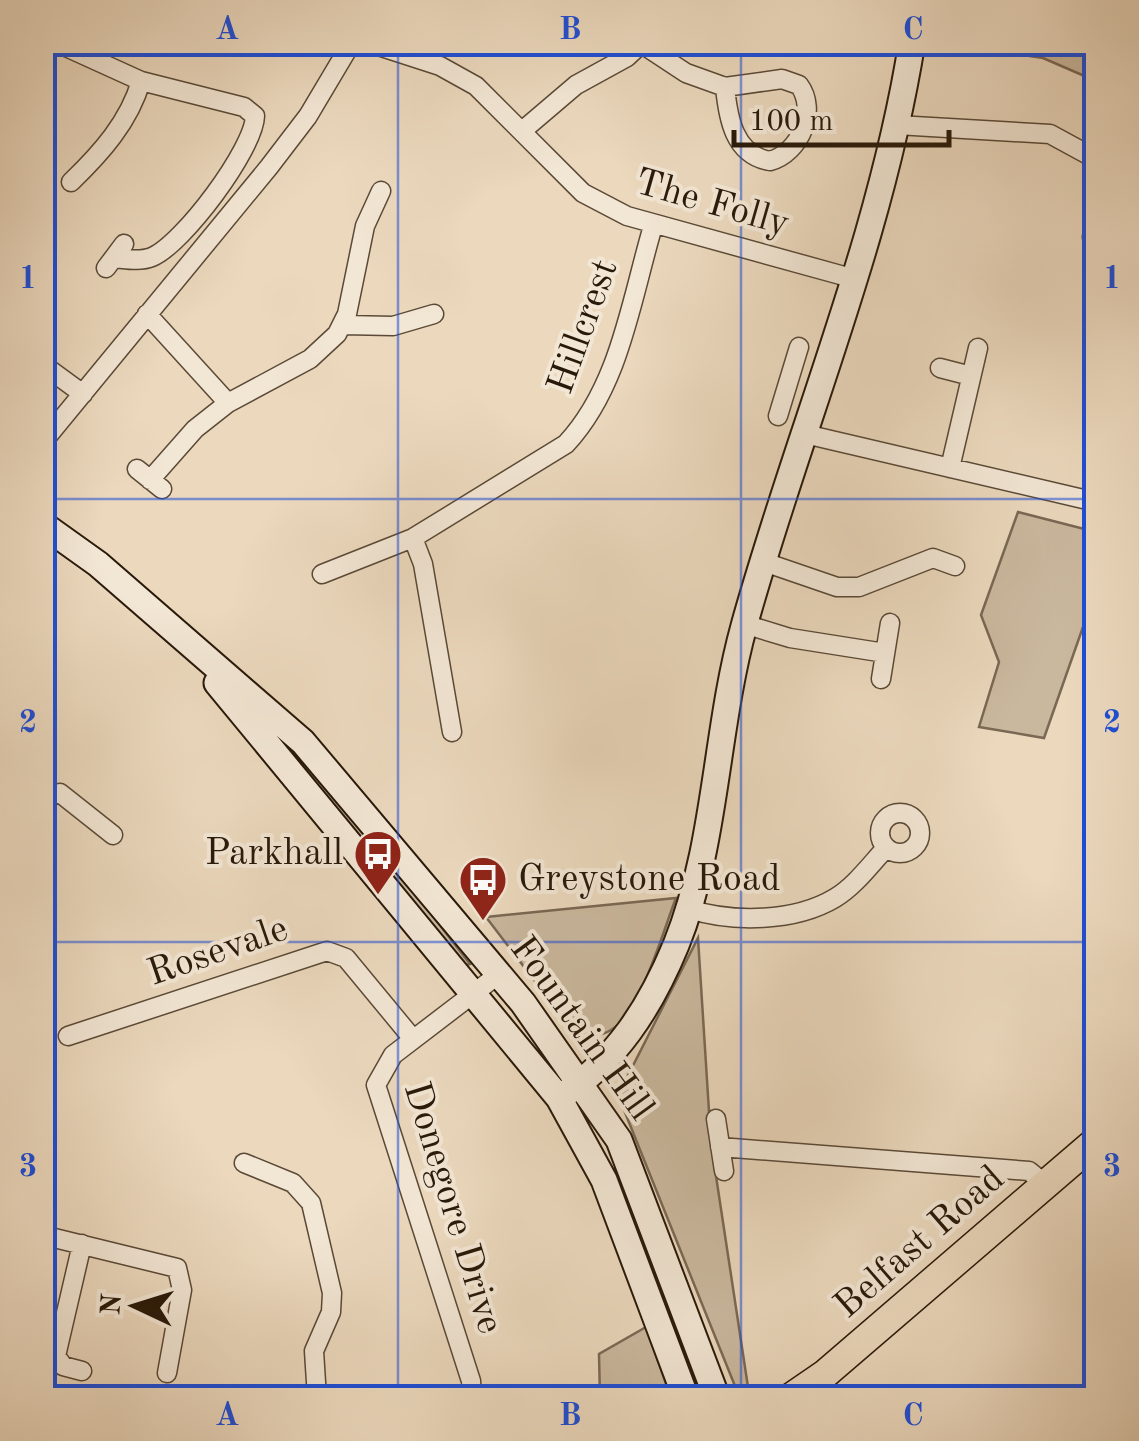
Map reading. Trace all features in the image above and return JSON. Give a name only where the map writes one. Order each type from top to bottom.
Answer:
[{"type":"main road","points":[[559,1098],[582,1083],[630,1034],[662,976],[690,909],[704,850],[720,727],[744,624],[855,279],[897,125],[912,42]]},
{"type":"main road","name":"Fountain Hill","points":[[42,524],[98,564],[304,742],[499,974],[582,1083],[619,1140],[717,1398]]},
{"type":"main road","name":"Fountain Hill","points":[[173,629],[559,1098],[604,1180],[686,1398]]},
{"type":"main road","name":"Belfast Road","points":[[790,1398],[825,1374],[1096,1142]]},
{"type":"street","points":[[56,42],[141,81],[254,112],[255,124],[240,156],[164,250],[142,260],[115,257]]},
{"type":"street","points":[[42,444],[308,116],[352,42]]},
{"type":"street","name":"The Folly","points":[[366,42],[462,78],[583,193],[653,226],[855,279]]},
{"type":"street","points":[[522,131],[576,85],[642,44],[686,74],[725,87],[782,79],[799,84],[807,110],[802,131],[788,153],[770,162],[746,151],[732,127],[725,87]]},
{"type":"street","points":[[70,182],[115,133],[132,108],[141,81]]},
{"type":"street","points":[[897,125],[1050,134],[1096,159]]},
{"type":"street","points":[[149,479],[195,429],[228,403],[310,359],[344,325],[358,248],[380,190]]},
{"type":"street","points":[[1096,225],[1092,237],[1096,248]]},
{"type":"street","name":"Hillcrest","points":[[322,574],[412,538],[558,451],[583,425],[605,386],[653,226]]},
{"type":"street","points":[[344,325],[374,328],[423,313]]},
{"type":"street","points":[[147,314],[228,403]]},
{"type":"street","points":[[778,416],[799,347]]},
{"type":"street","points":[[950,468],[978,348]]},
{"type":"street","points":[[42,364],[83,394]]},
{"type":"street","points":[[940,368],[971,376]]},
{"type":"street","points":[[789,381],[819,388]]},
{"type":"street","points":[[805,434],[1096,502]]},
{"type":"street","points":[[412,538],[422,564],[452,732]]},
{"type":"street","points":[[764,562],[838,587],[859,587],[934,558],[954,566]]},
{"type":"street","points":[[881,679],[890,623]]},
{"type":"street","points":[[744,624],[790,638],[885,653]]},
{"type":"street","points":[[42,797],[60,793],[113,835]]},
{"type":"street","points":[[690,909],[744,916],[810,909],[844,892],[886,848]]},
{"type":"street","name":"Rosevale","points":[[68,1036],[327,950],[346,958],[414,1039]]},
{"type":"street","name":"Donegore Drive","points":[[472,1398],[471,1382],[376,1088],[386,1062],[499,974]]},
{"type":"street","points":[[716,1119],[724,1171]]},
{"type":"street","points":[[720,1148],[1029,1170],[1045,1184]]},
{"type":"street","points":[[244,1163],[293,1183],[311,1203],[332,1293],[331,1312],[314,1352],[317,1398]]},
{"type":"street","points":[[42,1235],[177,1268],[182,1290],[166,1373]]},
{"type":"street","points":[[82,1244],[56,1356],[63,1366],[82,1371]]},
{"type":"shaded area","points":[[939,43],[1096,43],[1096,81],[1043,58]]},
{"type":"shaded area","points":[[1018,512],[1096,532],[1096,590],[1044,738],[979,727],[999,662],[981,615]]},
{"type":"shaded area","points":[[244,697],[332,786],[470,964],[463,966]]},
{"type":"shaded area","points":[[676,898],[650,970],[632,1006],[622,1021],[597,1035],[573,1031],[486,917]]},
{"type":"shaded area","points":[[698,938],[711,1143],[748,1387],[746,1396],[739,1396],[618,1095]]},
{"type":"shaded area","points":[[646,1327],[671,1398],[600,1398],[599,1354]]},
{"type":"railway","points":[[1056,1398],[1096,1377]]},
{"type":"place","name":"Parkhall","points":[[378,896]]},
{"type":"place","name":"Greystone Road","points":[[483,922]]}]
